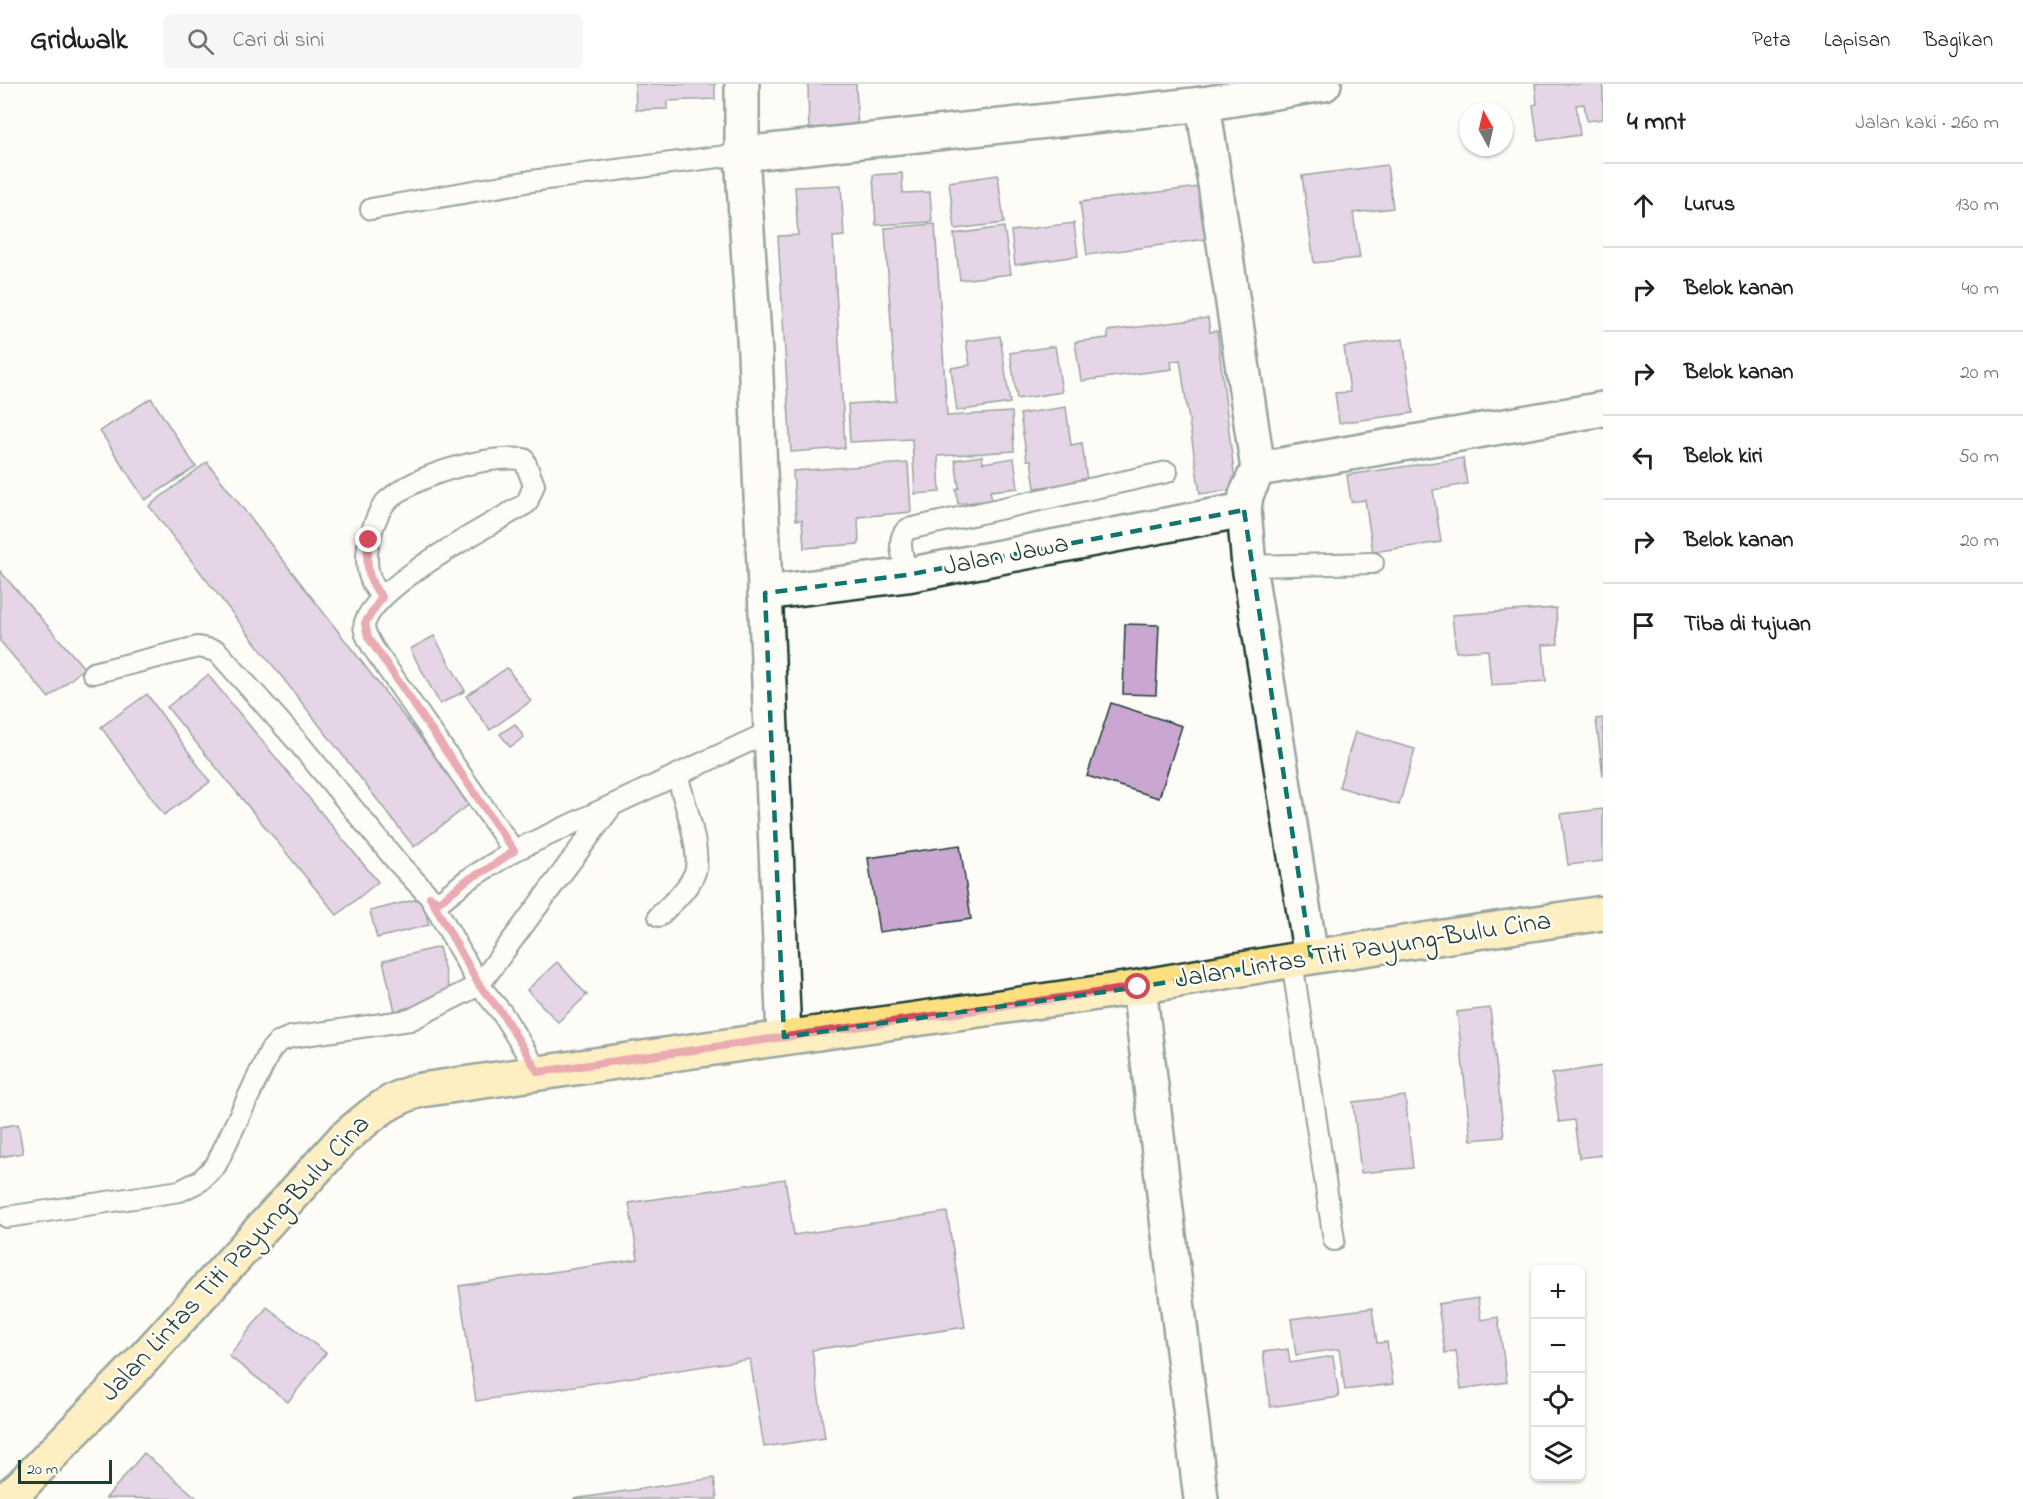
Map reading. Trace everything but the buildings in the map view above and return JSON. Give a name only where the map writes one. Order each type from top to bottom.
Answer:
[{"type":"main road","name":"Jalan Lintas Titi Payung–Bulu Cina","points":[[5,1499],[21,1486],[136,1367],[343,1139],[378,1109],[398,1097],[421,1090],[538,1072],[1138,987],[1301,959],[1603,913]]},
{"type":"street","points":[[742,84],[742,154],[754,353],[783,1037]]},
{"type":"street","points":[[742,154],[1203,104],[1324,84]]},
{"type":"street","points":[[1203,104],[1258,469],[1246,495],[1244,510],[1249,566],[1301,959]]},
{"type":"street","points":[[1258,469],[1603,409]]},
{"type":"street","name":"Jalan Jawa","points":[[765,593],[907,575],[1244,510]]},
{"type":"street","points":[[1138,987],[1201,1499]]},
{"type":"lane","points":[[371,209],[531,182],[742,154]]},
{"type":"lane","points":[[382,597],[373,587],[368,575],[367,554],[375,523],[387,500],[426,477],[473,463],[509,458],[524,459],[534,485],[527,503],[425,563],[382,597],[365,623],[368,637],[514,851]]},
{"type":"lane","points":[[907,575],[900,540],[903,532],[908,529],[1167,472]]},
{"type":"lane","points":[[1249,566],[1373,564]]},
{"type":"lane","points":[[93,673],[198,647],[217,651],[297,741],[398,863],[430,897],[479,985],[502,1013],[538,1072]]},
{"type":"lane","points":[[430,897],[439,902],[467,880],[514,851],[771,731]]},
{"type":"lane","points":[[659,916],[690,881],[697,862],[677,775]]},
{"type":"lane","points":[[7,1217],[180,1191],[200,1181],[216,1165],[270,1051],[278,1042],[291,1036],[410,1020],[479,985],[612,805]]},
{"type":"lane","points":[[1301,959],[1334,1240]]},
{"type":"highlighted area","points":[[1244,510],[1311,957],[1139,987],[784,1037],[765,593],[907,575]]},
{"type":"route","points":[[369,540],[368,575],[373,587],[382,597],[365,623],[365,629],[373,648],[514,851],[467,880],[439,902],[430,897],[479,985],[502,1013],[538,1072],[1138,987]]}]
